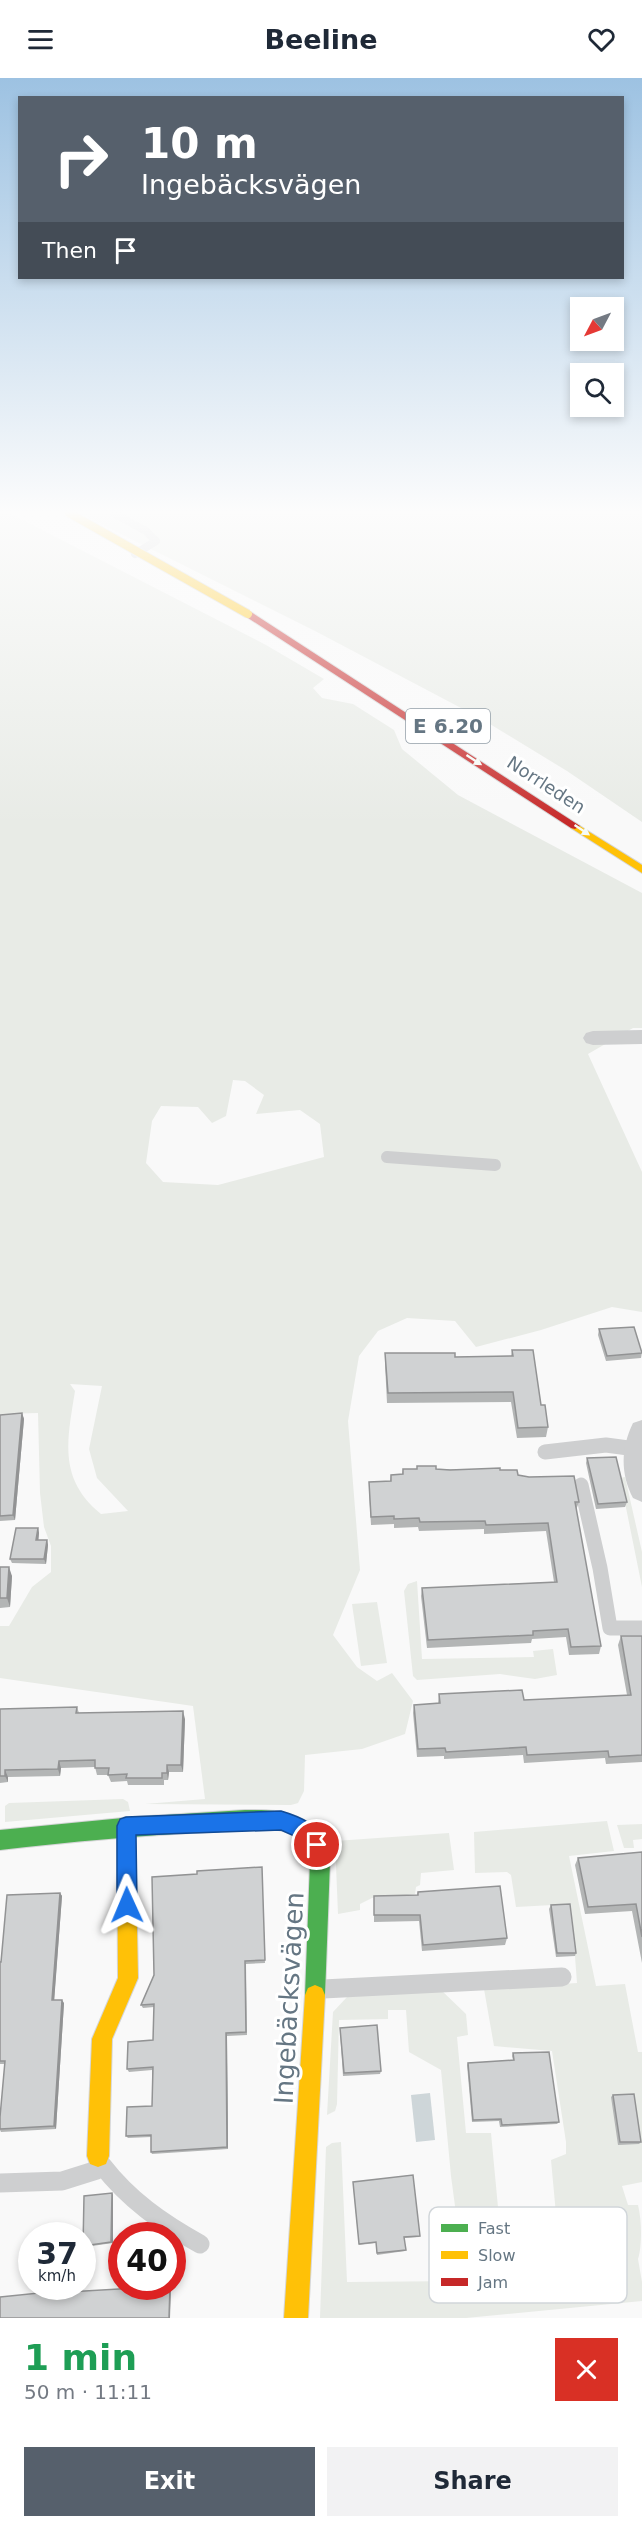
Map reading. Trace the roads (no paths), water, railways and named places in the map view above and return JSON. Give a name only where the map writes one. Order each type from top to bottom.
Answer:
[{"type":"main road","name":"Norrleden","points":[[253,618],[642,870]]},
{"type":"main road","name":"Norrleden","points":[[254,618],[429,715]]},
{"type":"main road","name":"Ingebäcksvägen","points":[[0,1840],[126,1826],[264,1820],[296,1825],[308,1833],[317,1845],[320,1862],[316,1989],[302,2189],[296,2318]]},
{"type":"main road","points":[[100,2161],[102,2039],[128,1978],[126,1826]]},
{"type":"street","points":[[593,1038],[642,1037]]},
{"type":"street","points":[[639,1440],[642,1490]]},
{"type":"lane","points":[[387,1157],[495,1165]]},
{"type":"lane","points":[[545,1452],[639,1440]]},
{"type":"lane","points":[[581,1485],[600,1568],[610,1628],[642,1628]]},
{"type":"lane","points":[[316,1989],[562,1977]]},
{"type":"lane","points":[[0,2183],[62,2182],[84,2177],[100,2161],[137,2206],[159,2222],[200,2244]]}]
